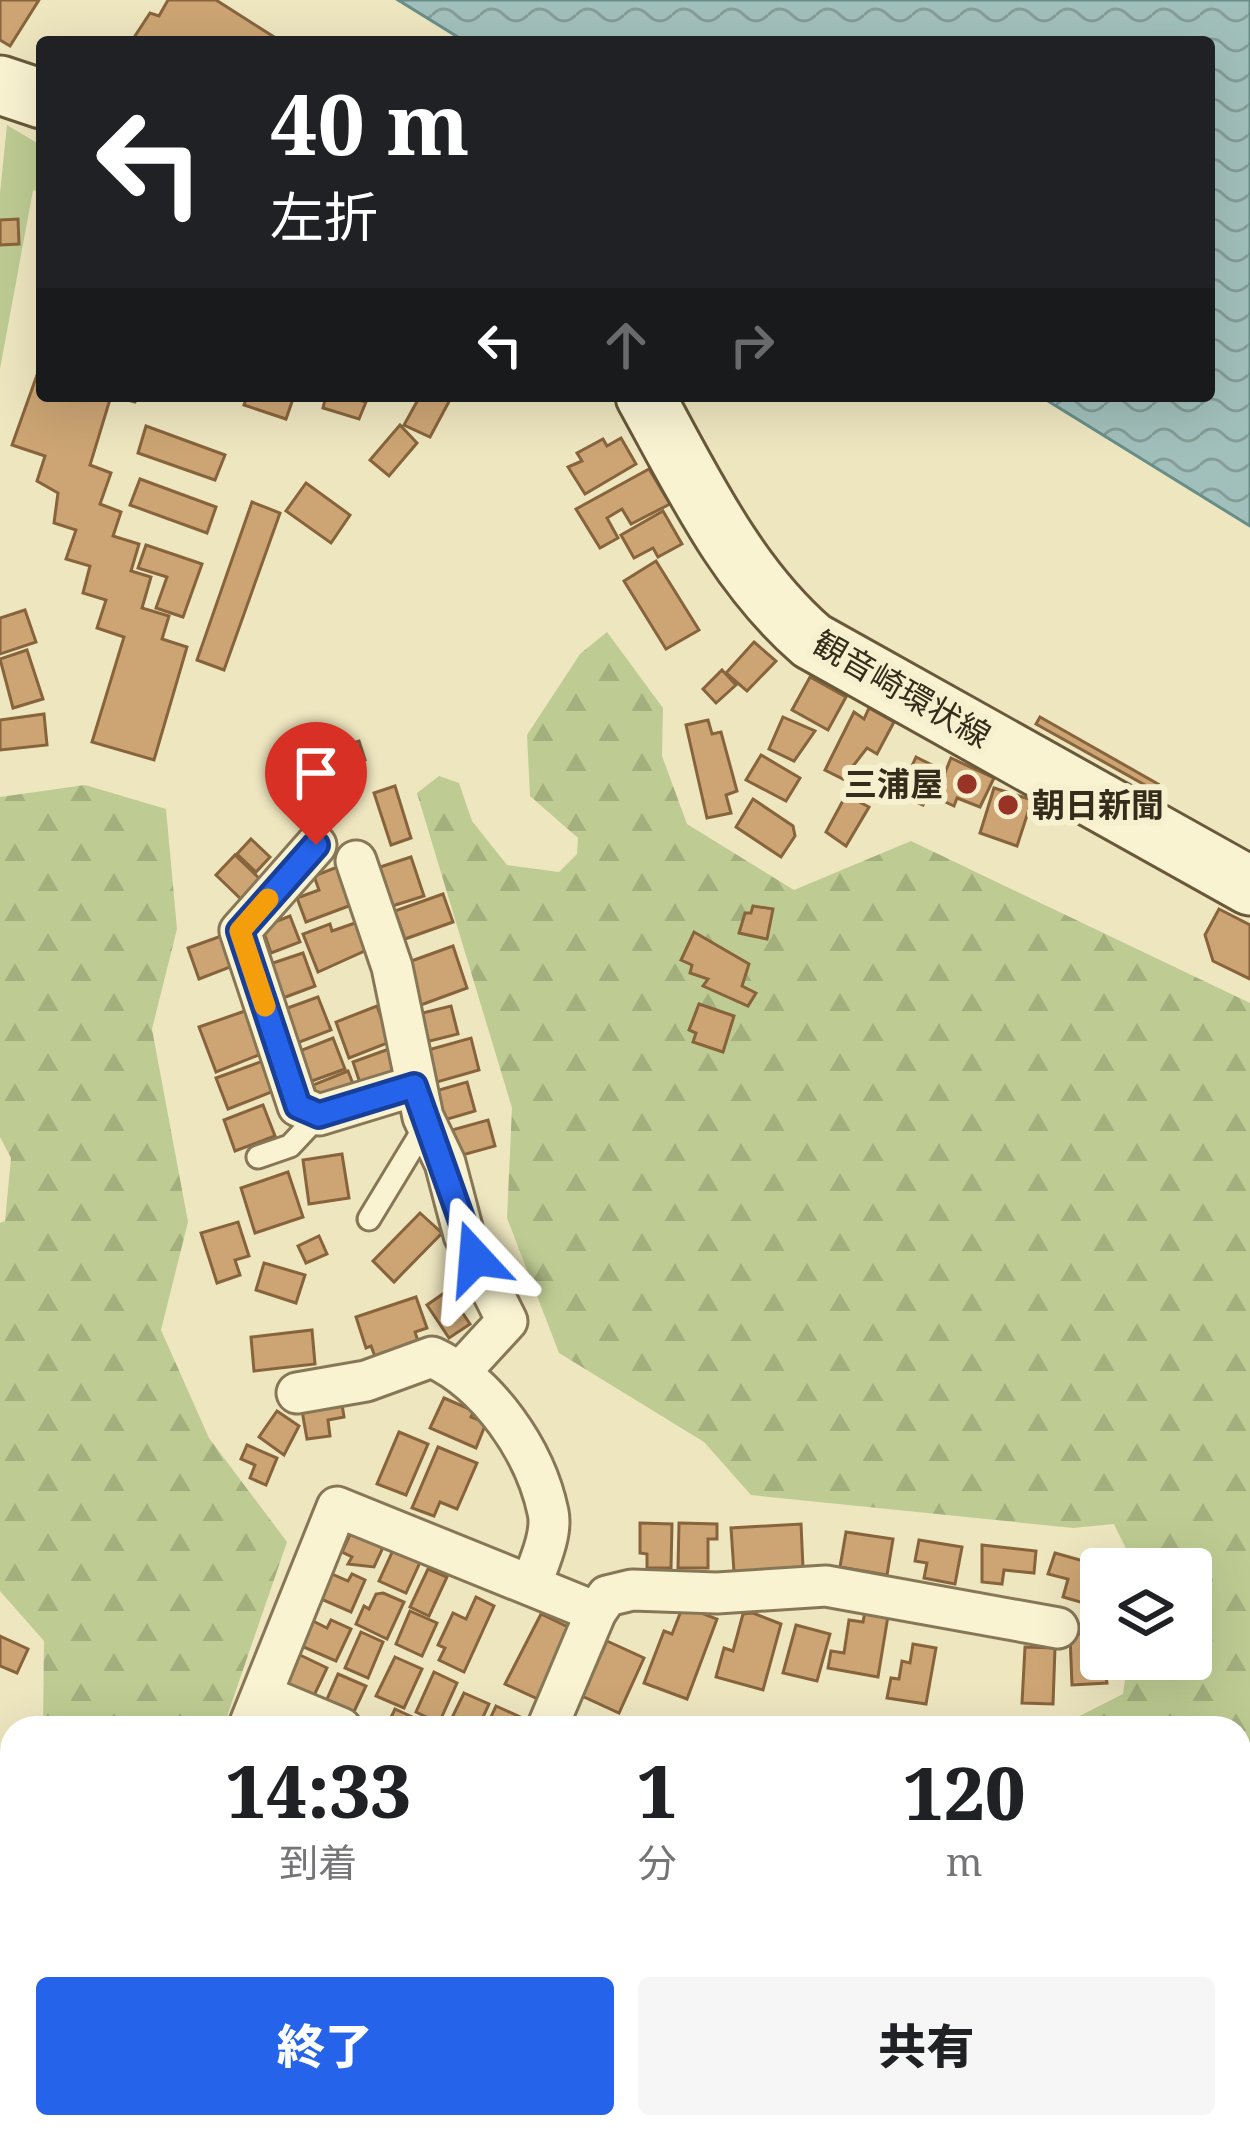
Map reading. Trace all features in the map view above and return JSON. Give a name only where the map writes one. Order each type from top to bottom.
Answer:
[{"type":"main road","points":[[0,85],[36,97]]},
{"type":"main road","name":"観音崎環状線","points":[[648,402],[748,573],[780,613],[812,641],[1250,886]]},
{"type":"street","points":[[316,845],[240,931],[298,1106],[319,1115],[414,1086]]},
{"type":"street","points":[[356,861],[392,967],[426,1125],[445,1163],[464,1235],[507,1321],[461,1370]]},
{"type":"street","points":[[297,1393],[366,1381],[432,1357],[461,1370],[520,1440],[549,1516],[530,1585]]},
{"type":"street","points":[[255,1711],[337,1507],[596,1612]]},
{"type":"street","points":[[552,1716],[596,1612],[607,1596],[632,1590],[717,1593],[826,1586],[972,1617],[1058,1628]]},
{"type":"lane","points":[[258,1157],[290,1146],[319,1115]]},
{"type":"lane","points":[[369,1219],[426,1125]]},
{"type":"green space","points":[[7,125],[36,142],[36,191],[0,369],[0,193]]},
{"type":"green space","points":[[607,632],[663,708],[662,756],[687,824],[794,890],[911,841],[1250,1003],[1250,1716],[1080,1716],[1123,1694],[1125,1680],[1212,1680],[1212,1548],[1126,1548],[1114,1524],[1073,1528],[751,1495],[704,1442],[559,1353],[507,1218],[512,1108],[417,793],[439,776],[459,783],[472,821],[507,865],[559,872],[577,854],[578,838],[530,796],[527,735],[580,654]]},
{"type":"green space","points":[[85,785],[166,809],[177,929],[152,1029],[188,1222],[161,1330],[209,1438],[287,1542],[227,1716],[43,1716],[44,1641],[0,1591],[0,1223],[5,1221],[11,1158],[0,1137],[0,797]]},
{"type":"water","points":[[398,0],[1250,0],[1250,526],[1050,402],[1215,402],[1215,36],[456,36]]},
{"type":"building","points":[[0,0],[39,0],[10,46],[0,40]]},
{"type":"building","points":[[168,0],[216,0],[273,36],[135,36],[150,13],[159,16]]},
{"type":"building","points":[[18,219],[19,244],[0,245],[0,220]]},
{"type":"building","points":[[36,378],[36,402],[109,402],[90,465],[111,473],[100,504],[121,512],[113,536],[139,544],[131,571],[151,577],[142,608],[169,616],[162,639],[187,647],[154,760],[92,742],[124,637],[97,628],[106,600],[83,593],[90,566],[66,559],[76,530],[54,523],[58,493],[37,481],[45,456],[12,445]]},
{"type":"building","points":[[245,402],[292,402],[286,419]]},
{"type":"building","points":[[324,402],[366,402],[359,419],[323,408]]},
{"type":"building","points":[[417,402],[449,402],[430,437],[404,425]]},
{"type":"building","points":[[400,425],[417,443],[389,476],[370,460]]},
{"type":"building","points":[[146,426],[225,455],[215,480],[138,453]]},
{"type":"building","points":[[621,438],[636,464],[585,494],[568,467],[582,461],[577,453],[603,439],[607,446]]},
{"type":"building","points":[[649,469],[670,504],[631,524],[622,509],[607,518],[618,538],[600,548],[576,509]]},
{"type":"building","points":[[140,479],[216,507],[207,533],[130,505]]},
{"type":"building","points":[[306,483],[350,515],[331,543],[286,511]]},
{"type":"building","points":[[252,502],[280,513],[224,670],[197,660]]},
{"type":"building","points":[[663,511],[682,544],[658,557],[653,548],[634,558],[621,535]]},
{"type":"building","points":[[146,545],[202,564],[183,617],[156,608],[167,577],[138,568]]},
{"type":"building","points":[[656,561],[699,630],[666,649],[624,581]]},
{"type":"building","points":[[25,610],[36,642],[0,654],[0,618]]},
{"type":"building","points":[[754,642],[776,661],[747,691],[726,673]]},
{"type":"building","points":[[27,650],[43,699],[13,708],[0,659]]},
{"type":"building","points":[[722,670],[736,685],[716,703],[703,689]]},
{"type":"building","points":[[810,677],[846,697],[828,730],[792,710]]},
{"type":"building","points":[[869,708],[894,722],[877,754],[867,748],[843,779],[825,770],[854,712],[864,719]]},
{"type":"building","points":[[44,714],[47,745],[0,750],[0,720]]},
{"type":"building","points":[[783,717],[815,731],[794,761],[769,749]]},
{"type":"building","points":[[1040,717],[1158,784],[1154,790],[1036,724]]},
{"type":"building","points":[[708,720],[712,734],[721,732],[737,791],[726,795],[731,813],[707,818],[686,725]]},
{"type":"building","points":[[359,741],[365,760],[354,763],[358,774],[339,779],[330,750]]},
{"type":"building","points":[[761,755],[800,778],[786,801],[746,780]]},
{"type":"building","points":[[916,757],[940,769],[923,805],[899,795]]},
{"type":"building","points":[[951,758],[994,778],[980,807],[957,798],[954,806],[935,797]]},
{"type":"building","points":[[395,786],[411,838],[391,845],[374,793]]},
{"type":"building","points":[[994,788],[1032,800],[1017,846],[980,833]]},
{"type":"building","points":[[846,795],[869,807],[846,846],[826,832]]},
{"type":"building","points":[[753,799],[793,826],[795,836],[781,857],[736,827]]},
{"type":"building","points":[[251,839],[270,857],[256,872],[237,854]]},
{"type":"building","points":[[235,855],[261,880],[242,900],[216,875]]},
{"type":"building","points":[[411,857],[424,896],[389,907],[377,868]]},
{"type":"building","points":[[340,866],[354,904],[306,922],[297,898],[319,890],[314,876]]},
{"type":"building","points":[[443,894],[453,922],[405,939],[395,911]]},
{"type":"building","points":[[753,906],[773,909],[767,939],[739,933],[745,913],[751,913]]},
{"type":"building","points":[[1219,909],[1250,925],[1250,979],[1213,961],[1205,935]]},
{"type":"building","points":[[290,916],[300,942],[271,953],[262,927]]},
{"type":"building","points":[[358,922],[369,949],[318,972],[303,934],[330,924],[332,931]]},
{"type":"building","points":[[694,932],[749,964],[742,986],[756,993],[748,1006],[703,986],[708,979],[690,973],[692,965],[681,960]]},
{"type":"building","points":[[227,934],[238,964],[199,979],[188,948]]},
{"type":"building","points":[[453,946],[467,988],[418,1006],[403,964]]},
{"type":"building","points":[[303,953],[315,986],[283,998],[270,964]]},
{"type":"building","points":[[318,997],[331,1030],[297,1043],[285,1009]]},
{"type":"building","points":[[699,1004],[734,1016],[723,1052],[693,1042],[696,1033],[689,1030]]},
{"type":"building","points":[[377,1006],[390,1042],[349,1058],[336,1022]]},
{"type":"building","points":[[451,1006],[458,1034],[422,1043],[414,1015]]},
{"type":"building","points":[[245,1011],[261,1054],[216,1072],[199,1027]]},
{"type":"building","points":[[333,1038],[345,1069],[309,1082],[297,1052]]},
{"type":"building","points":[[471,1038],[479,1070],[437,1082],[428,1050]]},
{"type":"building","points":[[389,1049],[398,1072],[361,1086],[353,1062]]},
{"type":"building","points":[[263,1061],[274,1091],[228,1109],[216,1078]]},
{"type":"building","points":[[348,1071],[355,1089],[319,1102],[313,1085]]},
{"type":"building","points":[[467,1082],[475,1111],[441,1121],[432,1092]]},
{"type":"building","points":[[263,1105],[275,1136],[235,1151],[224,1120]]},
{"type":"building","points":[[488,1120],[495,1146],[459,1156],[452,1130]]},
{"type":"building","points":[[342,1154],[349,1198],[309,1204],[303,1160]]},
{"type":"building","points":[[288,1172],[303,1217],[255,1233],[241,1188]]},
{"type":"building","points":[[420,1213],[442,1233],[394,1282],[373,1261]]},
{"type":"building","points":[[238,1222],[249,1256],[235,1260],[240,1275],[217,1283],[201,1233]]},
{"type":"building","points":[[319,1236],[327,1254],[306,1263],[298,1246]]},
{"type":"building","points":[[264,1263],[305,1275],[296,1303],[256,1290]]},
{"type":"building","points":[[460,1282],[473,1300],[460,1309],[470,1324],[449,1338],[427,1305]]},
{"type":"building","points":[[416,1297],[427,1328],[415,1332],[419,1344],[376,1359],[371,1346],[366,1348],[356,1317]]},
{"type":"building","points":[[312,1330],[315,1364],[254,1371],[251,1337]]},
{"type":"building","points":[[341,1398],[344,1417],[328,1420],[330,1436],[307,1439],[301,1405]]},
{"type":"building","points":[[444,1398],[474,1411],[471,1417],[486,1423],[476,1448],[430,1428]]},
{"type":"building","points":[[277,1411],[299,1426],[284,1455],[259,1437]]},
{"type":"building","points":[[399,1432],[428,1444],[406,1495],[377,1484]]},
{"type":"building","points":[[247,1445],[277,1458],[266,1485],[250,1478],[255,1465],[241,1459]]},
{"type":"building","points":[[438,1447],[477,1463],[457,1509],[440,1502],[434,1516],[412,1508]]},
{"type":"building","points":[[640,1523],[672,1524],[671,1568],[647,1568],[647,1554],[640,1553]]},
{"type":"building","points":[[679,1523],[717,1524],[717,1539],[708,1539],[708,1568],[678,1568]]},
{"type":"building","points":[[801,1524],[803,1568],[734,1572],[731,1528]]},
{"type":"building","points":[[354,1526],[386,1541],[374,1567],[348,1564],[352,1557],[342,1552]]},
{"type":"building","points":[[846,1532],[893,1539],[887,1575],[840,1567]]},
{"type":"building","points":[[919,1540],[962,1547],[955,1584],[924,1578],[927,1563],[915,1561]]},
{"type":"building","points":[[982,1545],[1036,1551],[1034,1573],[1004,1570],[1002,1584],[982,1582]]},
{"type":"building","points":[[395,1546],[422,1558],[406,1593],[379,1581]]},
{"type":"building","points":[[1055,1553],[1080,1560],[1080,1602],[1063,1597],[1068,1579],[1048,1574]]},
{"type":"building","points":[[428,1569],[447,1577],[429,1616],[410,1607]]},
{"type":"building","points":[[332,1574],[348,1581],[352,1574],[365,1580],[351,1612],[321,1599]]},
{"type":"building","points":[[376,1594],[404,1602],[387,1639],[356,1624],[364,1606],[369,1609]]},
{"type":"building","points":[[476,1597],[494,1606],[464,1672],[439,1660],[445,1648],[438,1645],[453,1613],[466,1619]]},
{"type":"building","points":[[683,1606],[717,1619],[687,1699],[644,1683],[664,1631],[672,1634]]},
{"type":"building","points":[[410,1611],[437,1623],[422,1656],[396,1644]]},
{"type":"building","points":[[865,1612],[888,1616],[878,1677],[828,1668],[831,1651],[844,1653],[849,1620],[863,1622]]},
{"type":"building","points":[[541,1614],[568,1627],[540,1700],[505,1684]]},
{"type":"building","points":[[743,1614],[781,1624],[763,1690],[716,1677],[724,1648],[733,1651]]},
{"type":"building","points":[[311,1620],[327,1628],[331,1620],[351,1629],[336,1661],[299,1645]]},
{"type":"building","points":[[796,1625],[830,1634],[817,1681],[783,1673]]},
{"type":"building","points":[[361,1632],[383,1642],[368,1678],[345,1668]]},
{"type":"building","points":[[1080,1634],[1080,1680],[1107,1683],[1072,1685],[1070,1635]]},
{"type":"building","points":[[0,1636],[28,1649],[17,1673],[0,1666]]},
{"type":"building","points":[[607,1641],[644,1658],[619,1713],[582,1696]]},
{"type":"building","points":[[913,1644],[936,1648],[926,1704],[887,1698],[891,1678],[899,1679],[902,1661],[910,1663]]},
{"type":"building","points":[[1025,1647],[1055,1648],[1053,1704],[1022,1703]]},
{"type":"building","points":[[298,1654],[327,1668],[311,1702],[282,1689]]},
{"type":"building","points":[[395,1657],[422,1669],[404,1708],[376,1696]]},
{"type":"building","points":[[434,1672],[457,1683],[442,1716],[416,1712]]},
{"type":"building","points":[[338,1674],[366,1686],[352,1716],[324,1706]]},
{"type":"building","points":[[464,1693],[489,1704],[484,1716],[453,1716]]},
{"type":"building","points":[[496,1706],[518,1716],[491,1716]]},
{"type":"slow traffic","points":[[265,1006],[240,931],[268,899]]},
{"type":"place","name":"三浦屋","points":[[967,784]]},
{"type":"place","name":"朝日新聞","points":[[1008,805]]},
{"type":"route","points":[[316,845],[240,931],[298,1106],[319,1115],[414,1086],[475,1258]]}]
